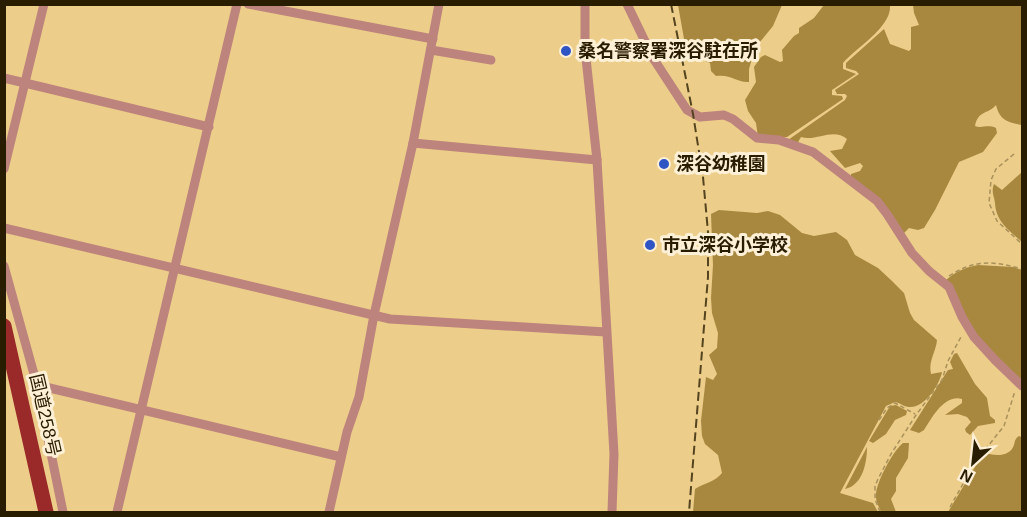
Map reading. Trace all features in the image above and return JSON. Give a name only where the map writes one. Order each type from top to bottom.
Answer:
[{"type":"highway","name":"国道258号","points":[[4,326],[46,513]]},
{"type":"highway","name":"国道258号","points":[[4,373],[36,513]]},
{"type":"street","points":[[4,169],[44,4]]},
{"type":"street","points":[[117,513],[237,4]]},
{"type":"street","points":[[248,4],[433,39]]},
{"type":"street","points":[[329,513],[347,432],[359,397],[374,315],[413,143],[439,4]]},
{"type":"street","points":[[585,4],[585,50],[597,160],[614,454],[612,513]]},
{"type":"street","points":[[627,4],[653,58],[687,110],[700,117],[724,115],[757,138],[779,140],[819,155],[877,201],[912,253],[929,272],[949,287],[974,337],[1020,383]]},
{"type":"street","points":[[431,50],[491,60]]},
{"type":"street","points":[[4,78],[209,127]]},
{"type":"street","points":[[413,143],[597,160]]},
{"type":"street","points":[[4,228],[390,319],[606,332]]},
{"type":"street","points":[[4,267],[37,386],[63,513]]},
{"type":"street","points":[[37,386],[341,457]]},
{"type":"path","points":[[1014,154],[996,169],[991,180],[989,203],[997,221],[1023,244]]},
{"type":"path","points":[[943,281],[960,269],[977,263],[1022,268]]},
{"type":"path","points":[[880,513],[875,499],[875,486],[891,454],[942,380],[948,361],[962,336]]},
{"type":"path","points":[[950,507],[983,450],[1004,426],[1020,383]]},
{"type":"path","points":[[879,420],[887,408],[895,403],[916,415]]},
{"type":"shaded area","points":[[678,5],[782,5],[773,26],[755,48],[749,69],[749,82],[716,76],[711,71],[710,63],[702,59],[701,55],[691,56],[686,50]]},
{"type":"shaded area","points":[[824,5],[890,5],[889,13],[880,29],[843,63],[843,69],[856,74],[832,90],[832,95],[842,96],[843,99],[787,137],[758,137],[756,123],[748,111],[745,100],[756,82],[754,67],[765,55],[780,62],[783,61],[782,50],[799,33],[799,28],[814,18]]},
{"type":"shaded area","points":[[913,5],[1022,5],[1022,125],[1005,120],[996,105],[981,115],[975,126],[993,127],[996,128],[997,133],[983,152],[959,162],[924,228],[918,230],[909,228],[904,233],[851,179],[851,174],[860,171],[863,166],[860,163],[845,168],[830,151],[842,149],[847,139],[830,134],[813,138],[801,137],[797,144],[788,140],[845,100],[847,96],[845,94],[837,94],[835,90],[859,74],[846,68],[846,63],[884,29],[890,44],[909,51],[911,49],[911,27],[919,25]]},
{"type":"shaded area","points":[[1022,172],[1022,242],[1001,221],[996,210],[993,191],[994,184],[1002,190]]},
{"type":"shaded area","points":[[719,210],[757,213],[768,211],[780,215],[802,233],[814,236],[836,232],[847,240],[855,255],[878,268],[904,293],[914,320],[937,340],[931,374],[942,372],[935,389],[926,400],[915,407],[907,407],[895,402],[886,406],[840,493],[873,503],[878,512],[693,512],[695,489],[722,473],[718,455],[705,444],[701,421],[706,377],[713,380],[717,374],[709,355],[717,348],[718,333],[712,313],[711,298],[713,265],[711,214]]},
{"type":"shaded area","points":[[978,265],[1013,267],[1022,270],[1022,384],[976,336],[946,280],[961,270]]},
{"type":"shaded area","points":[[957,353],[975,384],[987,398],[990,416],[995,423],[978,426],[970,435],[965,429],[971,422],[967,417],[958,414],[945,415],[962,403],[962,399],[956,398],[939,408],[924,430],[919,433],[910,430],[948,370],[953,369],[950,362]]},
{"type":"shaded area","points":[[896,405],[907,411],[906,415],[895,420],[886,434],[873,443],[869,441],[890,406]]},
{"type":"shaded area","points":[[1019,436],[1022,437],[1022,512],[948,512],[984,452],[1003,455],[1012,449]]},
{"type":"shaded area","points":[[903,443],[909,443],[908,458],[896,478],[896,491],[891,499],[896,512],[881,512],[876,499],[877,488],[890,459]]},
{"type":"shaded area","points":[[867,447],[865,466],[860,478],[851,487],[845,489]]},
{"type":"railway","points":[[671,4],[693,114],[703,177],[708,232],[708,277],[689,512]]},
{"type":"place","name":"桑名警察署深谷駐在所","points":[[566,51]]},
{"type":"place","name":"深谷幼稚園","points":[[664,164]]},
{"type":"place","name":"市立深谷小学校","points":[[650,245]]}]
